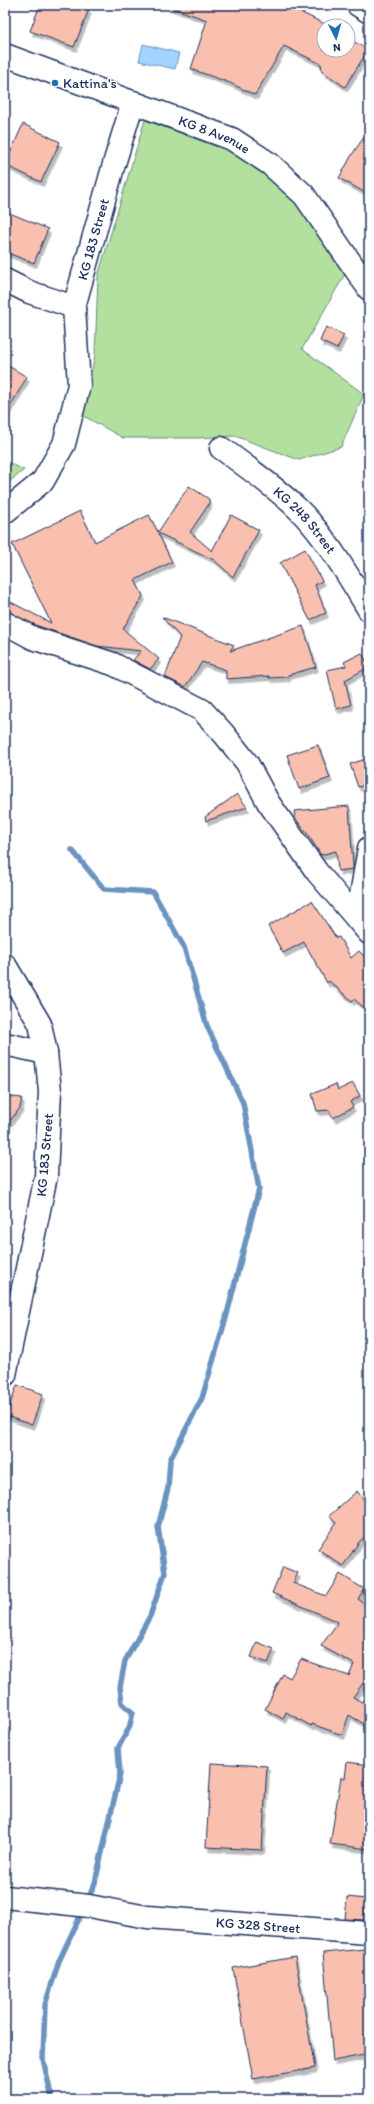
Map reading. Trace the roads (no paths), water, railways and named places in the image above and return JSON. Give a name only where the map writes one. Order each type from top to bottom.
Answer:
[{"type":"street","points":[[358,5],[369,12]]},
{"type":"street","name":"KG 8 Avenue","points":[[5,55],[232,139],[270,164],[304,195],[369,289]]},
{"type":"street","name":"KG 183 Street","points":[[5,512],[43,481],[64,444],[79,385],[74,307],[133,102]]},
{"type":"street","points":[[5,280],[29,292],[74,307]]},
{"type":"street","name":"KG 248 Street","points":[[221,448],[264,479],[298,509],[319,534],[369,610]]},
{"type":"street","points":[[5,623],[33,638],[113,664],[202,710],[224,734],[247,763],[268,802],[308,859],[363,926]]},
{"type":"street","points":[[363,926],[369,848]]},
{"type":"street","name":"KG 183 Street","points":[[5,965],[40,1024],[46,1053],[50,1091],[46,1176],[5,1375]]},
{"type":"street","points":[[5,1044],[46,1053]]},
{"type":"street","name":"KG 328 Street","points":[[5,1897],[89,1906],[147,1917],[369,1933]]},
{"type":"water","points":[[143,44],[179,53],[175,69],[139,61]]},
{"type":"waterway","points":[[72,850],[104,889],[153,892],[184,947],[207,1026],[243,1103],[259,1189],[226,1318],[202,1398],[170,1460],[168,1488],[158,1527],[165,1573],[150,1616],[125,1661],[120,1687],[122,1703],[133,1713],[129,1728],[118,1748],[120,1774],[95,1883],[87,1901]]},
{"type":"waterway","points":[[52,2099],[43,2059],[45,2005],[59,1961],[83,1910]]},
{"type":"place","name":"Kattina's","points":[[55,83]]}]
